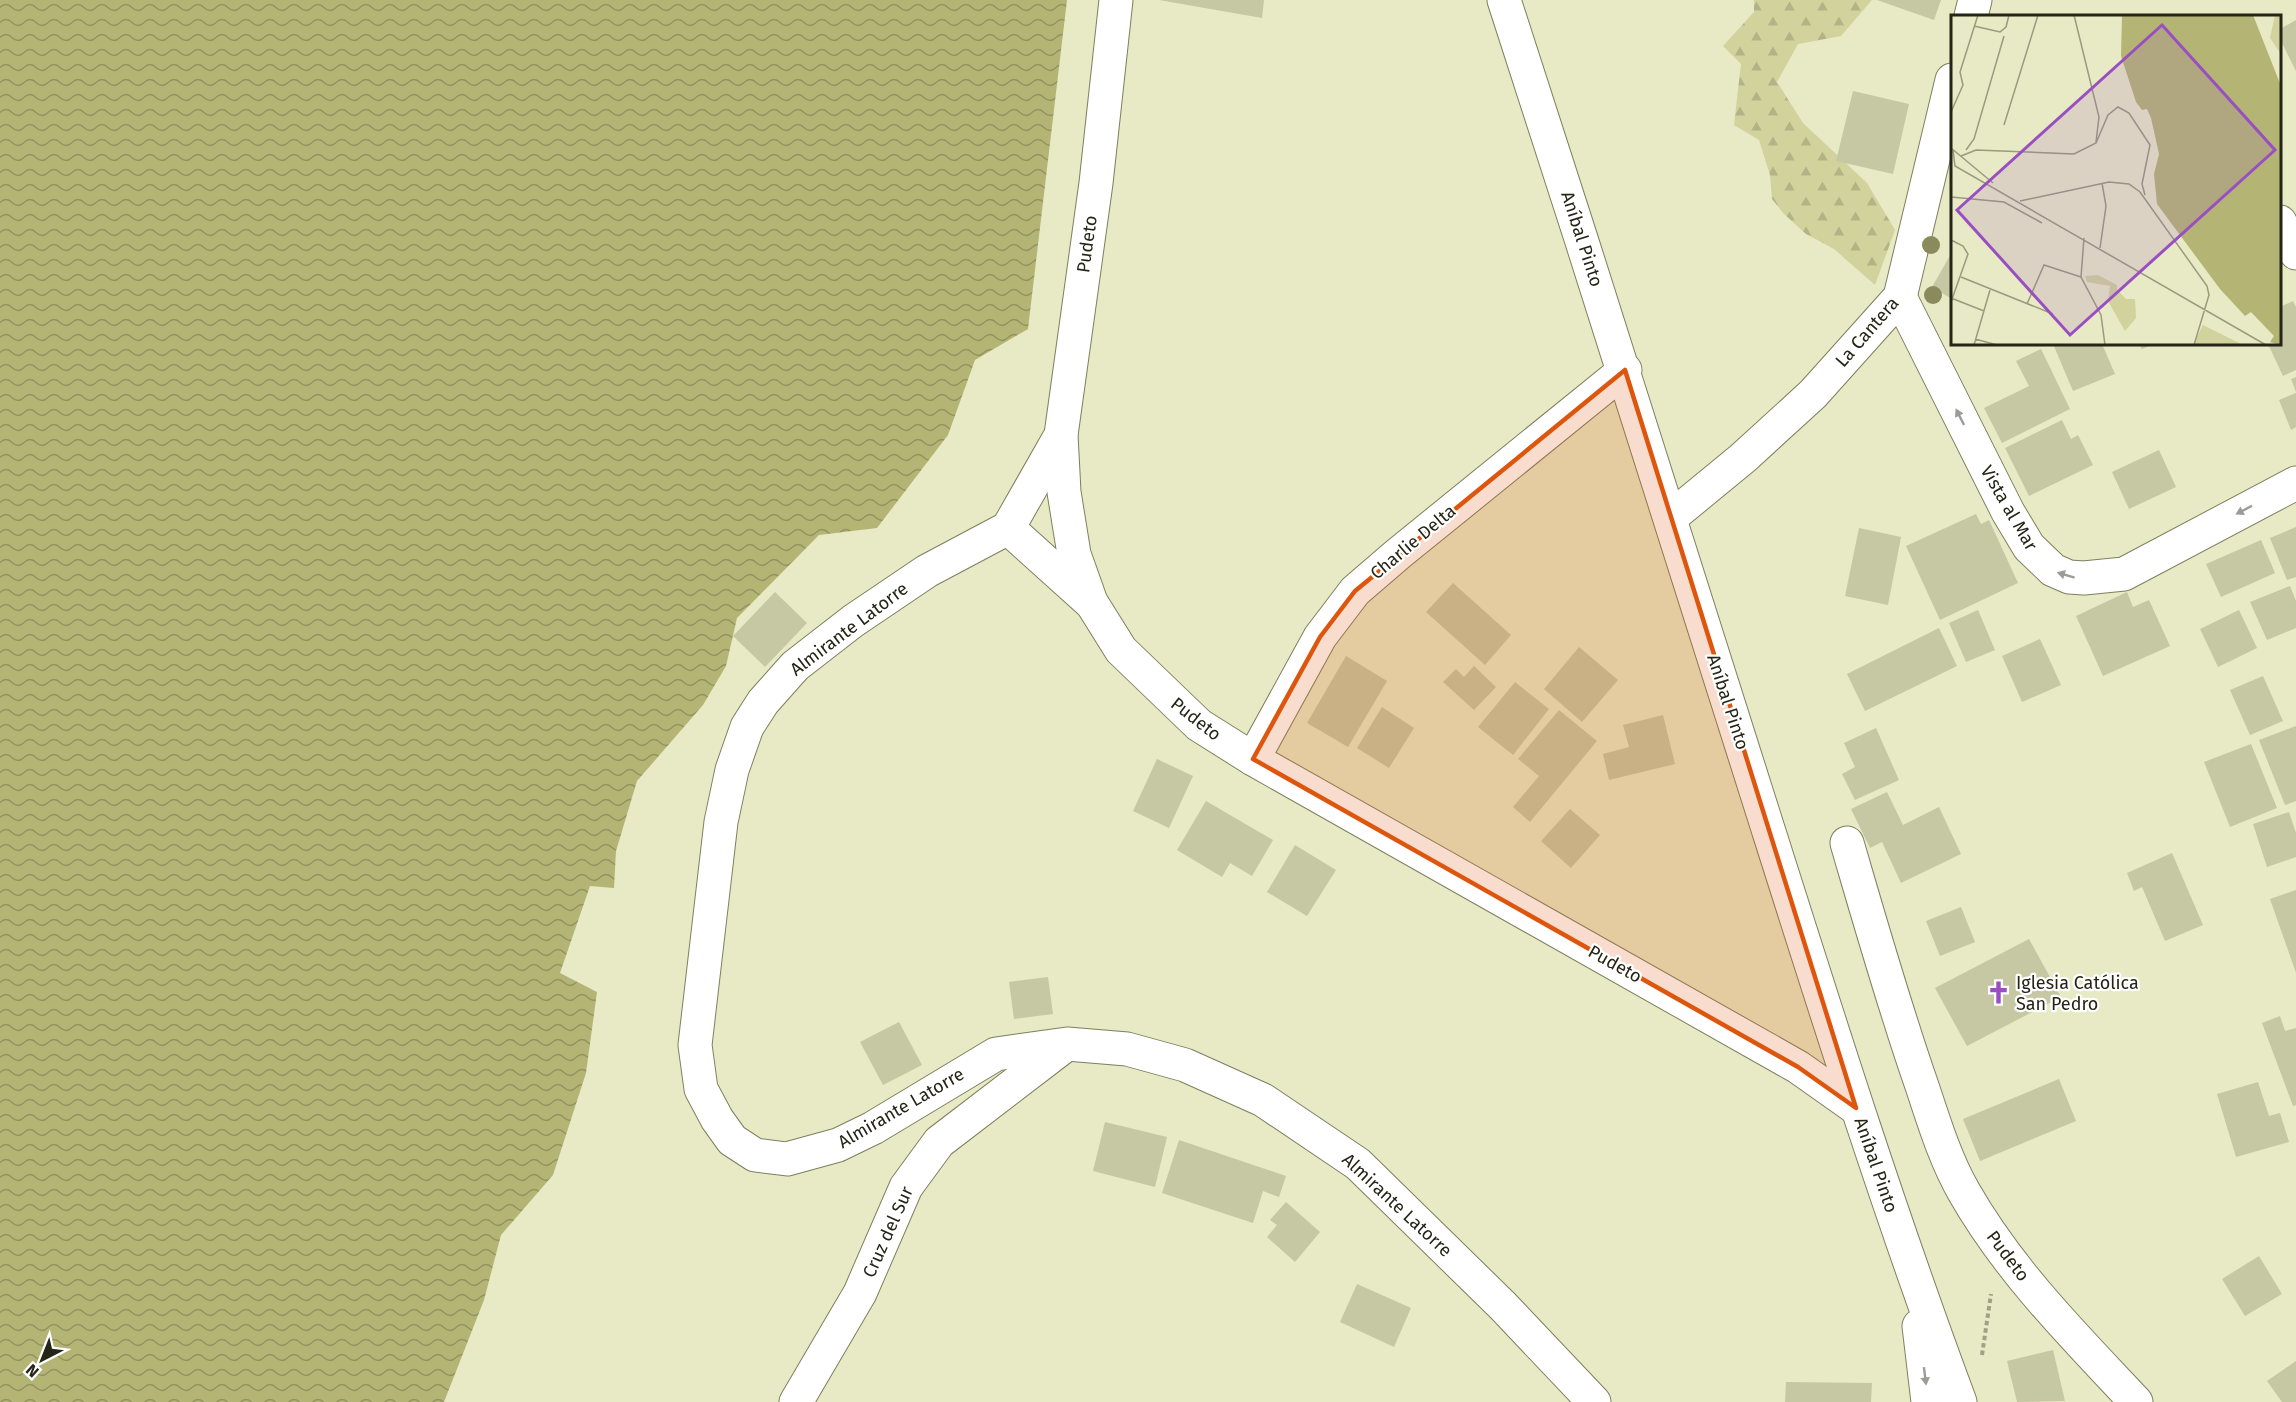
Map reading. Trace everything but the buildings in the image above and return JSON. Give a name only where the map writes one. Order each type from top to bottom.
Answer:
[{"type":"street","name":"Pudeto","points":[[1116,0],[1096,183],[1061,435],[1064,492],[1074,554],[1091,602],[1121,650],[1163,693],[1199,725],[1253,759],[1798,1067],[1857,1108]]},
{"type":"street","name":"Aníbal Pinto","points":[[1504,0],[1625,370],[1857,1108],[1913,1276],[1960,1402]]},
{"type":"street","points":[[1971,15],[1976,0]]},
{"type":"street","name":"La Cantera","points":[[1670,518],[1743,458],[1813,394],[1900,297],[1951,88]]},
{"type":"street","points":[[2281,224],[2296,253]]},
{"type":"street","name":"Vista al Mar","points":[[1900,297],[2008,512],[2029,547],[2053,570],[2068,577],[2084,578],[2124,574],[2296,483]]},
{"type":"street","name":"Charlie Delta","points":[[1253,759],[1320,637],[1355,591],[1625,370]]},
{"type":"street","points":[[1061,435],[1008,528],[1091,602]]},
{"type":"street","name":"Almirante Latorre","points":[[1008,528],[927,570],[853,621],[795,666],[763,702],[747,727],[732,770],[721,822],[695,1044],[701,1089],[717,1119],[732,1140],[755,1155],[786,1159],[838,1145],[855,1137],[996,1054],[1067,1044],[1127,1048],[1185,1065],[1263,1100],[1358,1164],[1494,1298],[1594,1402]]},
{"type":"street","name":"Pudeto","points":[[1847,843],[1899,1023],[1940,1139],[1963,1190],[1999,1247],[2060,1322],[2136,1402]]},
{"type":"street","name":"Cruz del Sur","points":[[796,1402],[860,1293],[906,1187],[939,1142],[1067,1044]]},
{"type":"street","points":[[1913,1276],[1928,1402]]},
{"type":"path","points":[[1982,1358],[1999,1247]]},
{"type":"highlighted area","points":[[1625,370],[1856,1108],[1798,1067],[1253,759],[1320,637],[1355,591]]},
{"type":"green space","points":[[1754,0],[1872,0],[1841,36],[1798,44],[1777,82],[1803,123],[1867,183],[1895,230],[1875,285],[1834,249],[1806,234],[1784,214],[1772,199],[1770,175],[1759,140],[1734,125],[1741,64],[1723,46],[1754,12]]},
{"type":"water","points":[[0,0],[1067,0],[1028,329],[975,360],[948,435],[877,528],[819,535],[737,618],[726,666],[703,705],[637,781],[616,851],[614,888],[590,886],[560,973],[597,992],[586,1073],[553,1175],[501,1235],[484,1300],[444,1402],[0,1402]]},
{"type":"place","name":"Iglesia Católica San Pedro","points":[[1998,993]]}]
